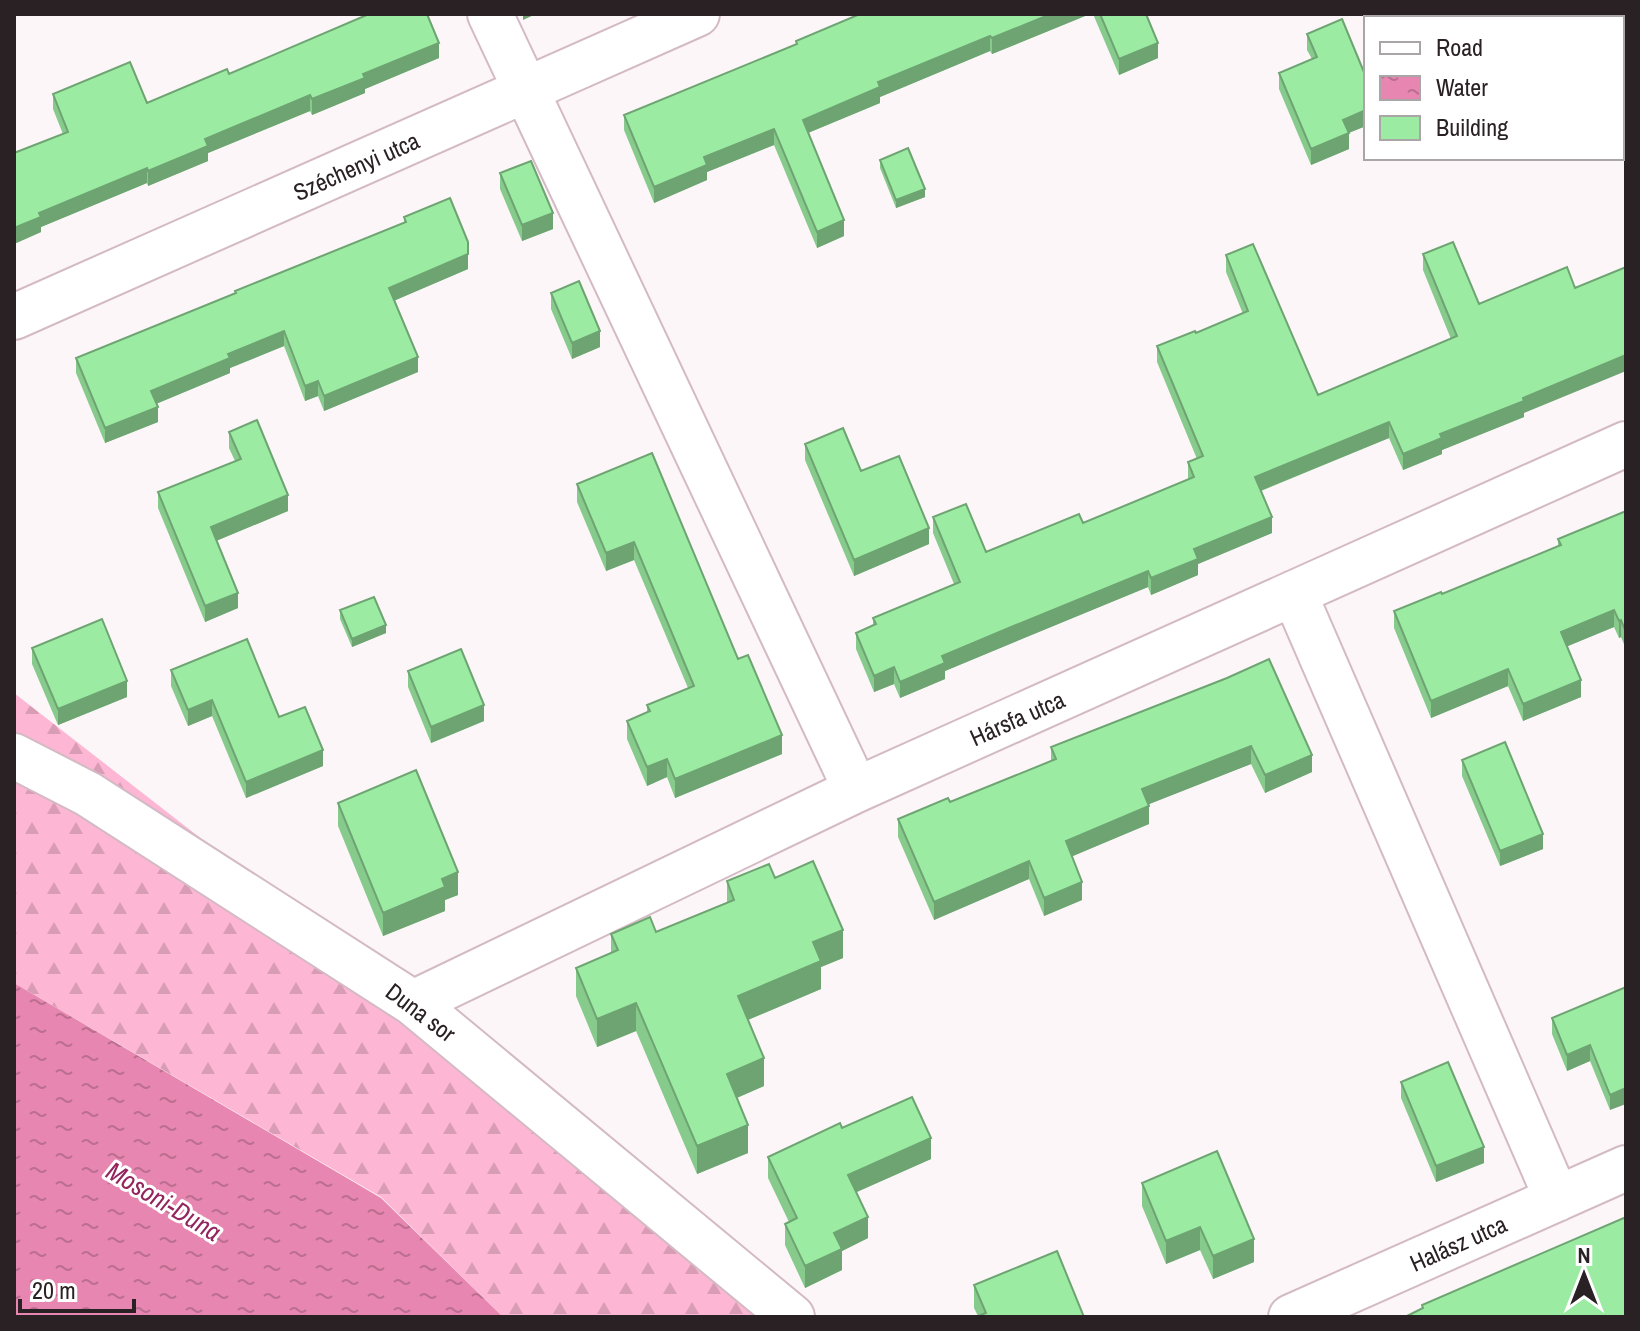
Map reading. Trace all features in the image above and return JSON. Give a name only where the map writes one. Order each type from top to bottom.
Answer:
[{"type":"street","points":[[490,14],[856,790]]},
{"type":"street","name":"Széchenyi utca","points":[[14,317],[697,14]]},
{"type":"street","name":"Hársfa utca","points":[[413,1003],[856,790],[1626,444]]},
{"type":"street","points":[[1294,593],[1557,1199]]},
{"type":"street","name":"Duna sor","points":[[14,756],[88,794],[413,1003],[792,1317]]},
{"type":"street","name":"Halász utca","points":[[1291,1317],[1626,1168]]},
{"type":"green space","points":[[14,693],[437,1022],[769,1317],[503,1317],[381,1197],[14,983]]},
{"type":"water","name":"Mosoni-Duna","points":[[14,983],[381,1198],[503,1317],[14,1317]]},
{"type":"building","points":[[369,14],[427,14],[439,43],[363,74],[365,78],[312,99],[310,95],[205,139],[208,146],[39,213],[41,217],[14,228],[14,153],[68,132],[53,94],[130,62],[147,103],[227,69],[229,74]]},
{"type":"building","points":[[860,14],[1051,14],[878,82],[880,87],[803,120],[844,220],[817,232],[774,129],[704,157],[707,165],[654,187],[624,115],[797,44],[796,41]]},
{"type":"building","points":[[1100,14],[1146,14],[1158,43],[1119,59]]},
{"type":"building","points":[[1342,19],[1364,72],[1364,111],[1343,120],[1349,133],[1311,149],[1279,73],[1317,57],[1307,34]]},
{"type":"building","points":[[908,148],[925,189],[896,200],[880,160]]},
{"type":"building","points":[[531,161],[553,213],[522,225],[500,173]]},
{"type":"building","points":[[450,198],[468,242],[468,254],[389,288],[418,357],[324,396],[318,381],[305,386],[284,331],[228,354],[230,358],[151,391],[158,407],[105,428],[76,358],[406,222],[404,217]]},
{"type":"building","points":[[1453,242],[1479,304],[1567,267],[1575,288],[1626,267],[1626,355],[1523,398],[1524,401],[1440,434],[1442,438],[1403,454],[1389,422],[1255,477],[1272,517],[1194,549],[1198,559],[1151,578],[1148,571],[1016,625],[942,656],[945,663],[900,682],[894,667],[874,676],[856,633],[876,624],[873,618],[960,582],[933,517],[966,504],[986,552],[1079,514],[1083,523],[1194,477],[1188,462],[1203,456],[1157,346],[1248,311],[1226,255],[1253,244],[1318,395],[1457,336],[1423,254]]},
{"type":"building","points":[[579,281],[600,331],[572,343],[551,293]]},
{"type":"building","points":[[257,420],[288,495],[211,527],[238,593],[205,606],[158,492],[241,459],[229,432]]},
{"type":"building","points":[[843,428],[861,471],[899,456],[929,528],[854,560],[805,444]]},
{"type":"building","points":[[652,453],[738,659],[748,655],[782,735],[675,779],[667,759],[647,767],[627,721],[650,711],[647,705],[694,686],[634,542],[606,553],[577,484]]},
{"type":"building","points":[[1626,511],[1626,632],[1614,610],[1561,632],[1581,680],[1523,704],[1508,669],[1431,701],[1394,611],[1561,545],[1558,539]]},
{"type":"building","points":[[374,597],[386,625],[352,639],[340,610]]},
{"type":"building","points":[[102,619],[127,681],[58,709],[32,648]]},
{"type":"building","points":[[247,639],[279,717],[305,707],[323,750],[246,782],[212,700],[188,710],[171,670]]},
{"type":"building","points":[[461,649],[484,705],[431,727],[408,671]]},
{"type":"building","points":[[1269,659],[1312,755],[1265,775],[1251,746],[1142,789],[1149,806],[1066,841],[1082,882],[1044,898],[1029,861],[934,902],[898,819],[948,798],[950,802],[1056,759],[1051,747]]},
{"type":"building","points":[[1505,742],[1543,834],[1500,851],[1462,760]]},
{"type":"building","points":[[416,770],[458,872],[442,879],[445,887],[383,913],[338,803]]},
{"type":"building","points":[[813,861],[843,930],[813,942],[821,961],[738,996],[764,1058],[727,1074],[748,1125],[697,1146],[636,1003],[597,1019],[576,968],[618,950],[611,934],[650,917],[656,932],[734,900],[727,881],[769,864],[775,878]]},
{"type":"building","points":[[1626,987],[1626,1088],[1610,1095],[1590,1045],[1567,1055],[1552,1018]]},
{"type":"building","points":[[1448,1062],[1484,1147],[1436,1166],[1401,1082]]},
{"type":"building","points":[[912,1097],[931,1138],[848,1175],[868,1217],[834,1233],[842,1249],[805,1266],[785,1224],[797,1218],[768,1157],[840,1123],[842,1128]]},
{"type":"building","points":[[1217,1151],[1254,1239],[1213,1256],[1200,1227],[1166,1241],[1142,1183]]},
{"type":"building","points":[[1626,1217],[1626,1317],[1405,1317],[1423,1308],[1422,1305]]},
{"type":"building","points":[[1057,1251],[1084,1317],[976,1317],[986,1313],[974,1285]]}]
